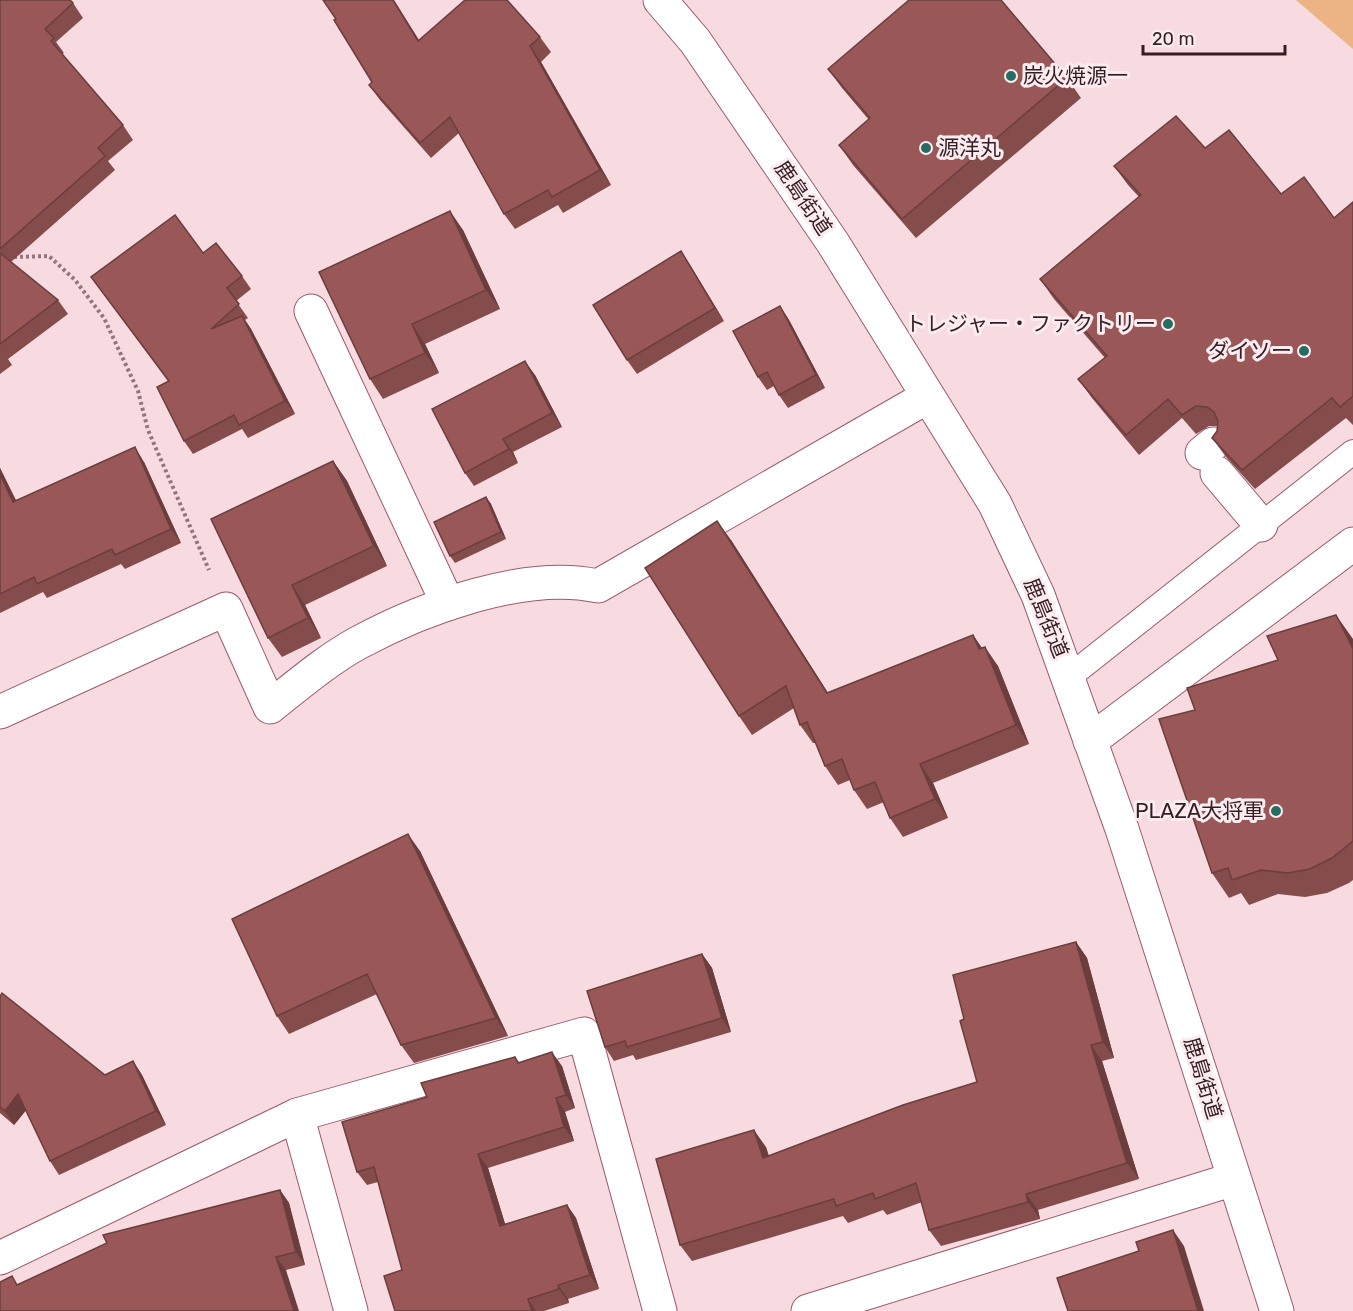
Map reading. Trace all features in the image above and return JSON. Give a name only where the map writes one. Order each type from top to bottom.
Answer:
[{"type":"street","name":"鹿島街道","points":[[660,0],[695,41],[833,243],[995,504],[1038,595],[1070,677],[1169,969],[1277,1311]]},
{"type":"street","points":[[311,312],[448,604]]},
{"type":"street","points":[[0,712],[226,609],[270,707],[358,643],[448,604],[508,588],[574,581],[598,586],[927,397]]},
{"type":"street","points":[[1211,457],[1261,525]]},
{"type":"street","points":[[1090,741],[1353,544]]},
{"type":"street","points":[[0,1258],[297,1114],[584,1034],[660,1311]]},
{"type":"street","points":[[297,1114],[351,1311]]},
{"type":"street","points":[[808,1311],[1234,1179]]},
{"type":"lane","points":[[1070,677],[1353,452]]},
{"type":"path","points":[[9,256],[49,256],[75,280],[104,318],[138,391],[148,430],[226,609]]},
{"type":"shaded area","points":[[1296,0],[1353,0],[1353,49]]},
{"type":"building","points":[[0,0],[70,0],[73,3],[45,29],[54,38],[51,41],[123,125],[98,148],[105,156],[0,249]]},
{"type":"building","points":[[323,0],[393,0],[418,41],[465,0],[507,0],[540,37],[530,46],[600,170],[552,197],[548,190],[504,214],[450,117],[420,143],[369,85],[372,82]]},
{"type":"building","points":[[909,0],[1001,0],[1067,78],[902,219],[839,145],[870,118],[828,69]]},
{"type":"building","points":[[1176,116],[1205,148],[1229,130],[1281,194],[1304,177],[1334,218],[1353,202],[1353,396],[1340,407],[1332,398],[1242,470],[1212,438],[1217,431],[1218,421],[1214,412],[1207,407],[1196,406],[1182,415],[1168,399],[1126,435],[1078,379],[1107,356],[1040,279],[1141,195],[1114,166]]},
{"type":"building","points":[[450,211],[486,290],[412,324],[425,353],[370,379],[319,272]]},
{"type":"building","points":[[175,215],[203,253],[216,243],[242,276],[227,288],[239,304],[211,329],[242,316],[285,401],[239,425],[234,415],[184,441],[157,387],[169,381],[91,277]]},
{"type":"building","points":[[681,251],[715,308],[627,360],[593,305]]},
{"type":"building","points":[[0,253],[58,300],[0,344]]},
{"type":"building","points":[[780,306],[816,375],[779,395],[767,372],[758,377],[733,331]]},
{"type":"building","points":[[525,361],[552,413],[503,439],[509,449],[465,473],[432,409]]},
{"type":"building","points":[[135,447],[171,529],[115,555],[112,549],[37,584],[34,577],[0,594],[0,474],[13,502]]},
{"type":"building","points":[[333,461],[374,546],[292,585],[308,618],[268,638],[211,519]]},
{"type":"building","points":[[486,497],[501,532],[450,556],[434,522]]},
{"type":"building","points":[[717,521],[827,693],[973,635],[979,649],[985,647],[1016,725],[920,764],[935,799],[890,818],[875,782],[854,790],[842,759],[825,766],[807,722],[800,725],[786,686],[739,716],[645,568]]},
{"type":"building","name":"PLAZA大将軍","points":[[1336,615],[1353,649],[1353,841],[1332,858],[1310,869],[1288,873],[1261,870],[1232,880],[1228,868],[1212,873],[1159,719],[1195,710],[1187,688],[1278,660],[1267,636]]},
{"type":"building","points":[[408,834],[496,1018],[401,1045],[367,974],[277,1016],[232,919]]},
{"type":"building","points":[[1076,942],[1103,1042],[1091,1045],[1127,1163],[1026,1194],[1028,1202],[929,1230],[916,1183],[875,1199],[873,1193],[836,1206],[834,1199],[680,1245],[656,1159],[754,1130],[763,1158],[903,1105],[977,1082],[960,1021],[964,1019],[953,975]]},
{"type":"building","points":[[702,954],[722,1018],[627,1047],[625,1041],[605,1047],[587,991]]},
{"type":"building","points":[[2,993],[105,1075],[133,1061],[156,1111],[50,1161],[18,1094],[5,1111],[0,1107],[0,996]]},
{"type":"building","points":[[552,1052],[566,1095],[556,1098],[564,1127],[478,1154],[500,1226],[567,1205],[590,1275],[558,1285],[559,1289],[528,1299],[532,1311],[395,1311],[384,1276],[402,1270],[374,1167],[357,1172],[342,1122],[427,1097],[421,1083],[515,1057],[518,1063]]},
{"type":"building","points":[[280,1190],[296,1252],[276,1257],[294,1311],[0,1311],[0,1282],[12,1276],[17,1285],[107,1243],[103,1235]]},
{"type":"building","points":[[1173,1230],[1198,1311],[1068,1311],[1057,1278],[1139,1251],[1136,1242]]},
{"type":"place","name":"炭火焼源一","points":[[1011,76]]},
{"type":"place","name":"源洋丸","points":[[926,148]]},
{"type":"place","name":"トレジャー・ファクトリー","points":[[1168,324]]},
{"type":"place","name":"ダイソー","points":[[1304,351]]},
{"type":"place","name":"PLAZA大将軍","points":[[1276,811]]}]
